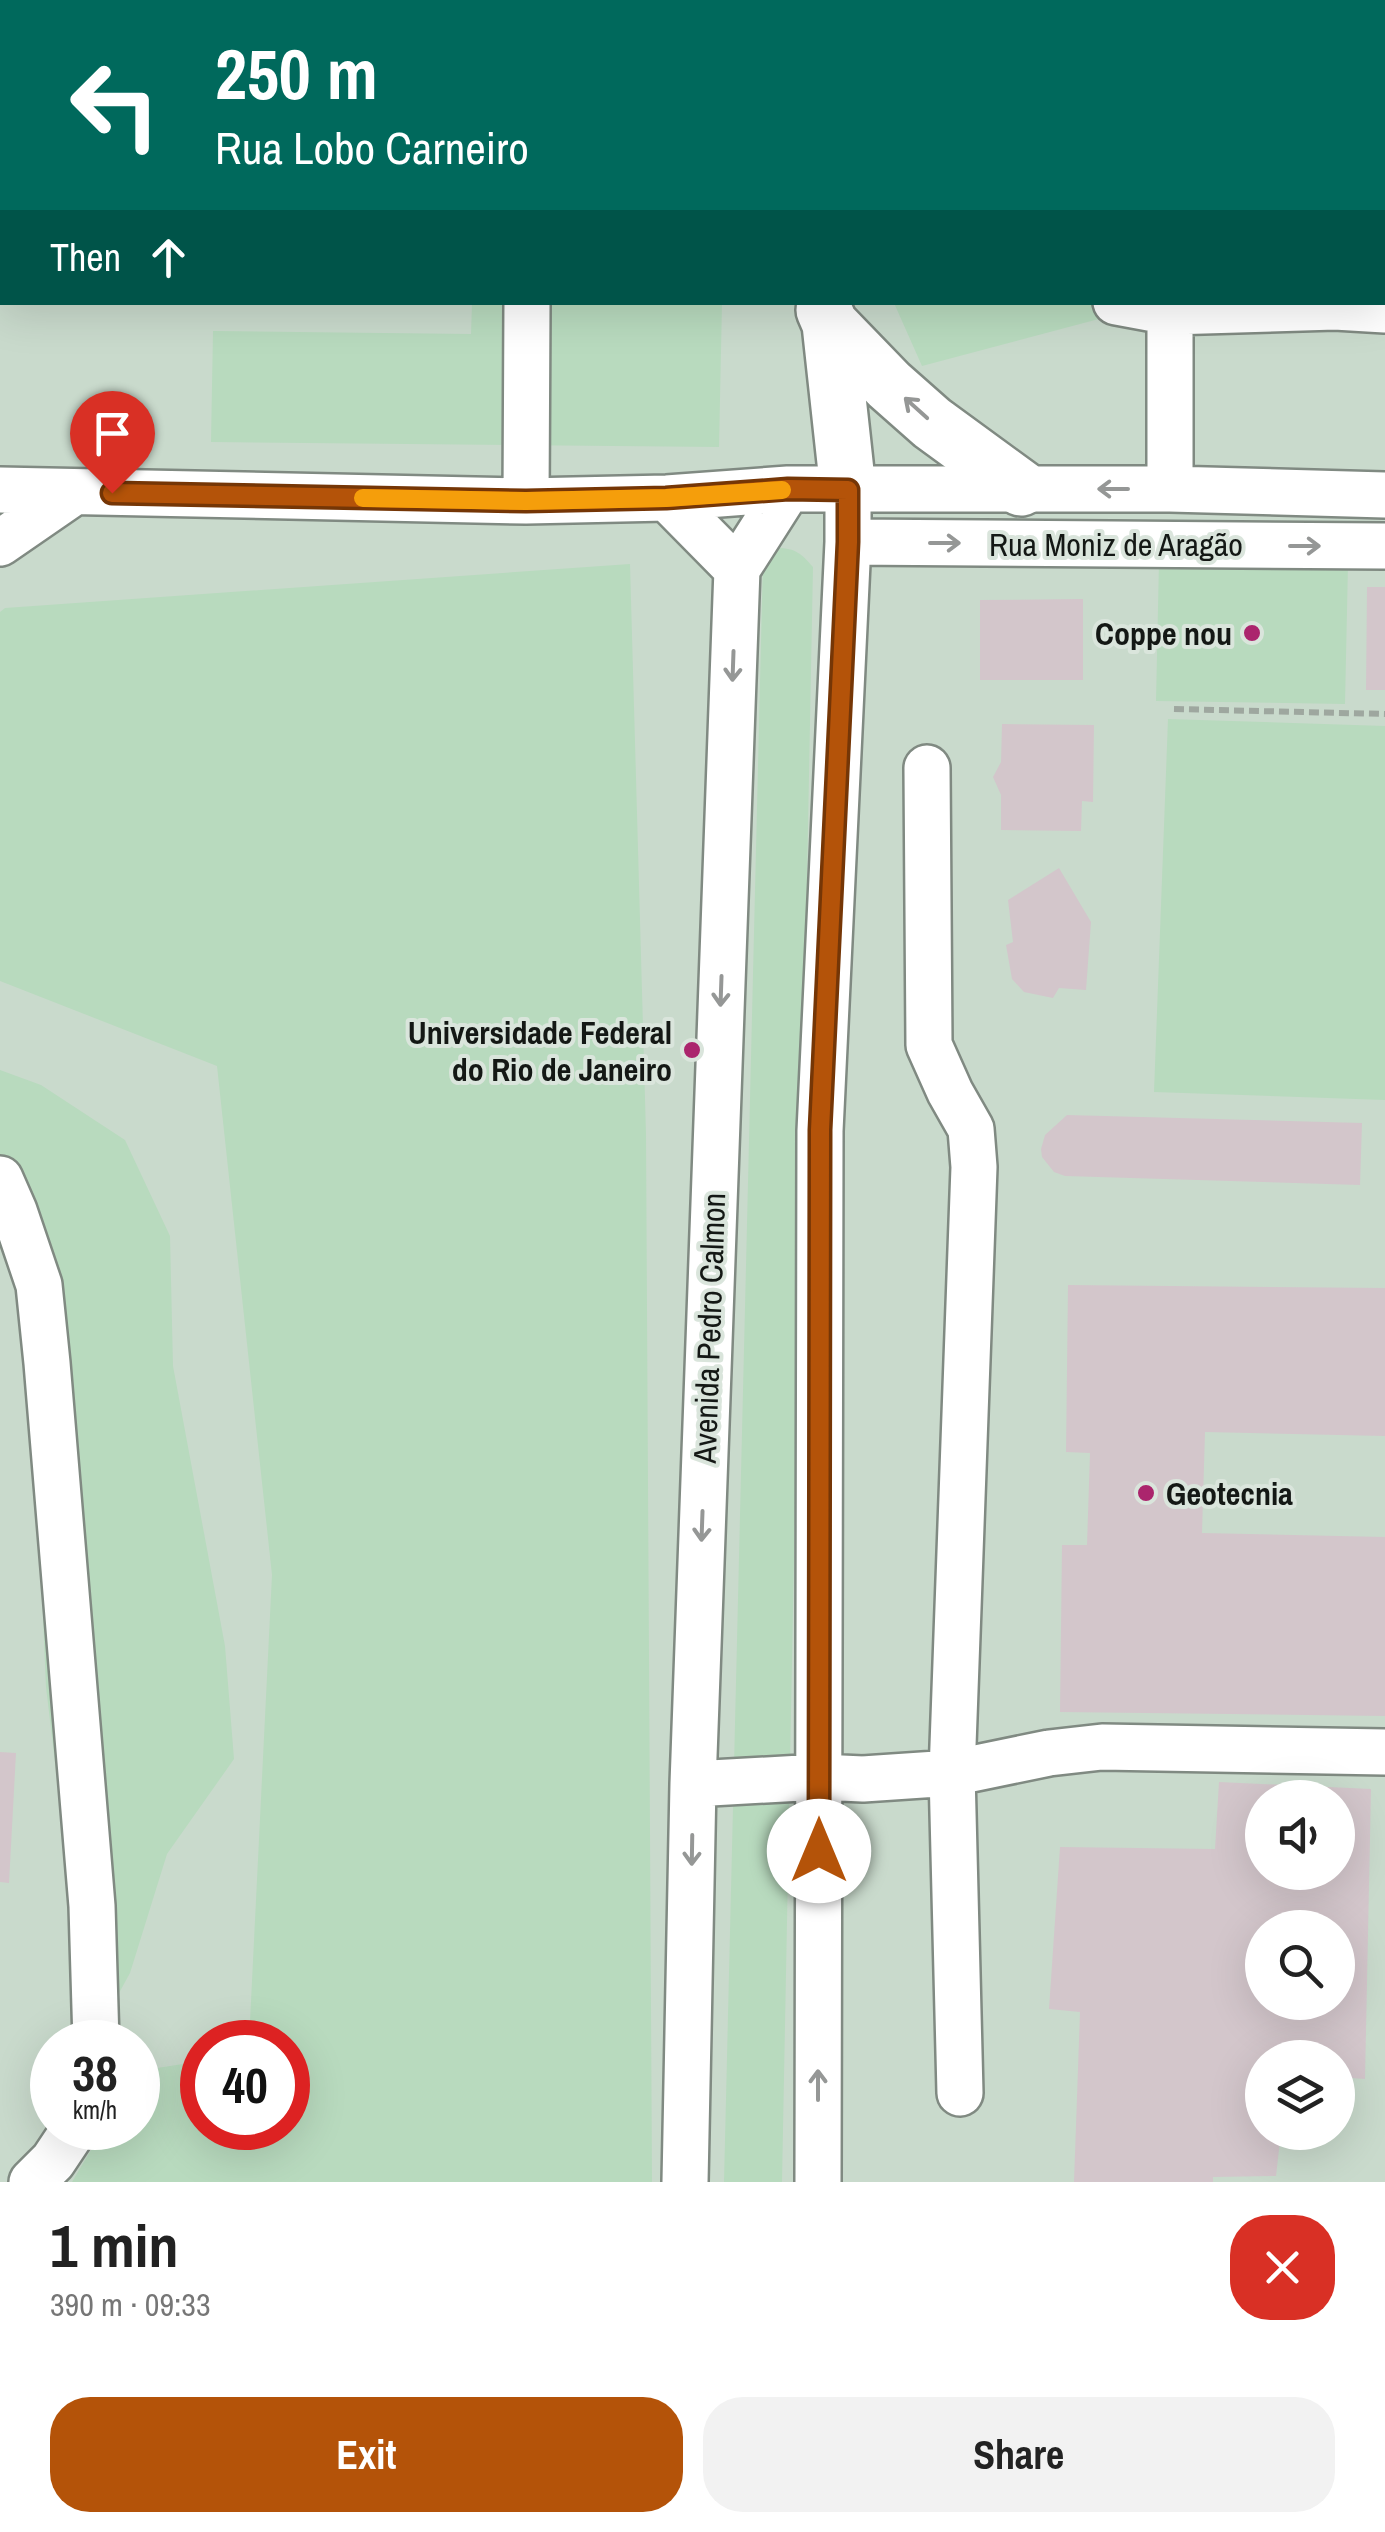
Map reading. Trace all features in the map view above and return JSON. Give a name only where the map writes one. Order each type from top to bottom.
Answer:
[{"type":"highway","points":[[825,313],[889,384],[932,423],[1021,488]]},
{"type":"highway","points":[[825,313],[848,516]]},
{"type":"street","points":[[526,501],[527,305]]},
{"type":"street","points":[[1132,305],[1170,312],[1334,307],[1385,310]]},
{"type":"street","points":[[1170,312],[1170,489]]},
{"type":"street","name":"Rua Moniz de Aragão","points":[[848,516],[1021,488],[1385,494]]},
{"type":"street","points":[[666,498],[736,569],[788,489]]},
{"type":"street","points":[[0,490],[526,501],[666,498],[788,489],[848,516],[820,1130],[818,2182]]},
{"type":"street","points":[[0,543],[74,492]]},
{"type":"street","name":"Rua Moniz de Aragão","points":[[848,516],[1385,546]]},
{"type":"street","name":"Avenida Pedro Calmon","points":[[686,2182],[693,1784],[736,569]]},
{"type":"street","points":[[928,768],[929,1044],[971,1129],[974,1167],[952,1773],[960,2093]]},
{"type":"street","points":[[0,1180],[39,1284],[92,1906],[95,2020]]},
{"type":"street","points":[[693,1784],[952,1773],[1049,1753],[1102,1747],[1385,1752]]},
{"type":"street","points":[[32,2182],[60,2150]]},
{"type":"path","points":[[1174,710],[1385,714]]},
{"type":"shaded area","name":"Universidade Federal do Rio de Janeiro","points":[[0,305],[1385,305],[1385,2182],[0,2182]]},
{"type":"green space","points":[[472,305],[722,305],[719,447],[211,442],[213,331],[471,334]]},
{"type":"green space","points":[[895,305],[1151,305],[922,366]]},
{"type":"green space","points":[[778,548],[798,553],[813,567],[782,2182],[724,2182],[763,558]]},
{"type":"green space","name":"Coppe nou","points":[[1159,561],[1348,564],[1345,704],[1156,701]]},
{"type":"green space","points":[[630,564],[646,1134],[652,2182],[72,2182],[91,2150],[160,2150],[160,2068],[180,2064],[180,2150],[310,2150],[310,2020],[250,2020],[272,1575],[217,1066],[0,981],[0,612],[5,608]]},
{"type":"green space","points":[[1168,719],[1385,726],[1385,1100],[1154,1092]]},
{"type":"green space","points":[[0,1070],[41,1085],[125,1140],[170,1236],[173,1366],[225,1646],[234,1759],[167,1854],[130,1973],[104,2020],[90,2020],[72,1970],[62,1821],[46,1687],[40,1548],[55,1455],[0,1179]]},
{"type":"building","points":[[1367,587],[1385,587],[1385,690],[1366,690]]},
{"type":"building","points":[[1083,599],[1083,680],[980,680],[980,600]]},
{"type":"building","points":[[1002,724],[1094,725],[1093,802],[1082,801],[1081,831],[1001,830],[1001,795],[993,777],[1001,762]]},
{"type":"building","points":[[1059,868],[1091,922],[1086,990],[1059,988],[1053,998],[1024,992],[1012,979],[1006,945],[1013,942],[1008,900]]},
{"type":"building","points":[[1067,1115],[1362,1123],[1360,1185],[1065,1176],[1054,1172],[1042,1157],[1041,1149],[1045,1135]]},
{"type":"building","name":"Geotecnia","points":[[1068,1285],[1385,1288],[1385,1436],[1205,1432],[1202,1533],[1385,1537],[1385,1716],[1060,1712],[1062,1545],[1087,1545],[1090,1453],[1066,1452]]},
{"type":"building","points":[[0,1752],[16,1753],[9,1883],[0,1882]]},
{"type":"building","points":[[1219,1782],[1245,1783],[1245,1890],[1355,1890],[1355,1788],[1371,1789],[1365,2079],[1355,2078],[1355,2040],[1245,2040],[1245,2150],[1279,2150],[1276,2176],[1213,2177],[1213,2182],[1074,2182],[1080,2012],[1049,2009],[1060,1847],[1215,1849]]},
{"type":"slow traffic","points":[[363,498],[526,501],[666,498],[782,490]]},
{"type":"place","name":"Coppe nou","points":[[1252,633]]},
{"type":"place","name":"Universidade Federal do Rio de Janeiro","points":[[692,1050]]},
{"type":"place","name":"Geotecnia","points":[[1146,1493]]},
{"type":"route","points":[[112,493],[526,501],[666,498],[788,489],[848,490],[820,1130],[819,1851]]}]
